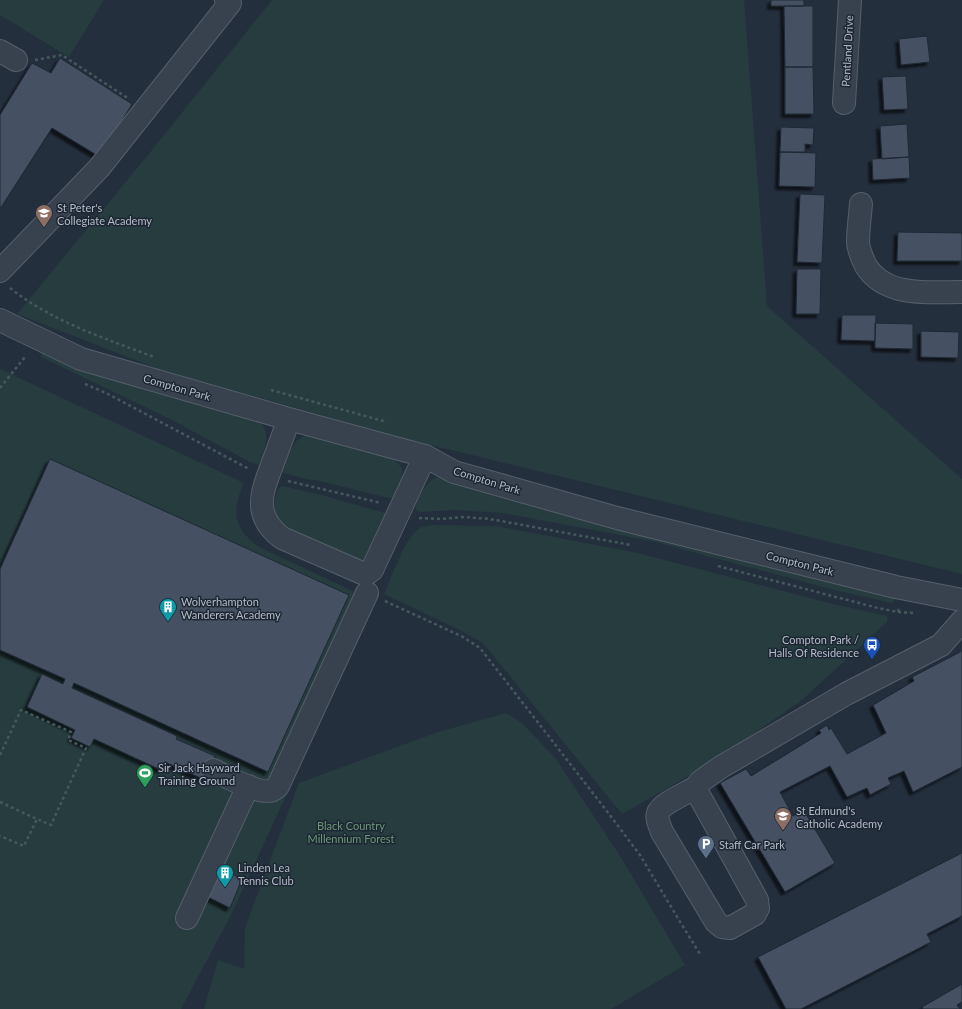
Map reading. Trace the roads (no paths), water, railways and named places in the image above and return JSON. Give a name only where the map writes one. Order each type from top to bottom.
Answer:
[{"type":"street","points":[[3,278],[99,168],[230,2],[226,0]]},
{"type":"street","name":"Pentland Drive","points":[[844,103],[850,0]]},
{"type":"street","points":[[861,204],[858,244],[863,260],[872,275],[886,284],[901,290],[920,292],[962,292]]},
{"type":"street","name":"Compton Park","points":[[0,320],[81,359],[289,419],[426,456],[454,472],[610,516],[906,588],[962,600]]},
{"type":"street","points":[[289,419],[264,488],[262,501],[263,512],[267,521],[274,532],[282,538],[362,573],[368,573],[372,570],[426,456]]},
{"type":"street","points":[[213,770],[256,789],[266,791],[273,790],[278,786],[367,593]]},
{"type":"street","points":[[695,788],[757,900],[758,908],[755,914],[730,928],[722,927],[716,922],[662,832],[658,820],[658,812],[661,807],[695,788],[701,781],[734,759],[846,694],[941,645],[962,621]]},
{"type":"street","points":[[187,918],[248,786]]},
{"type":"place","name":"St Peter's Collegiate Academy","points":[[44,228]]},
{"type":"place","name":"Wolverhampton Wanderers Academy","points":[[168,622]]},
{"type":"place","name":"Compton Park / Halls Of Residence","points":[[872,660]]},
{"type":"place","name":"Sir Jack Hayward Training Ground","points":[[145,788]]},
{"type":"place","name":"St Edmund's Catholic Academy","points":[[783,831]]},
{"type":"place","name":"Staff Car Park","points":[[706,859]]},
{"type":"place","name":"Linden Lea Tennis Club","points":[[225,888]]},
{"type":"park label","name":"Black Country Millennium Forest","points":[[351,831]]}]
